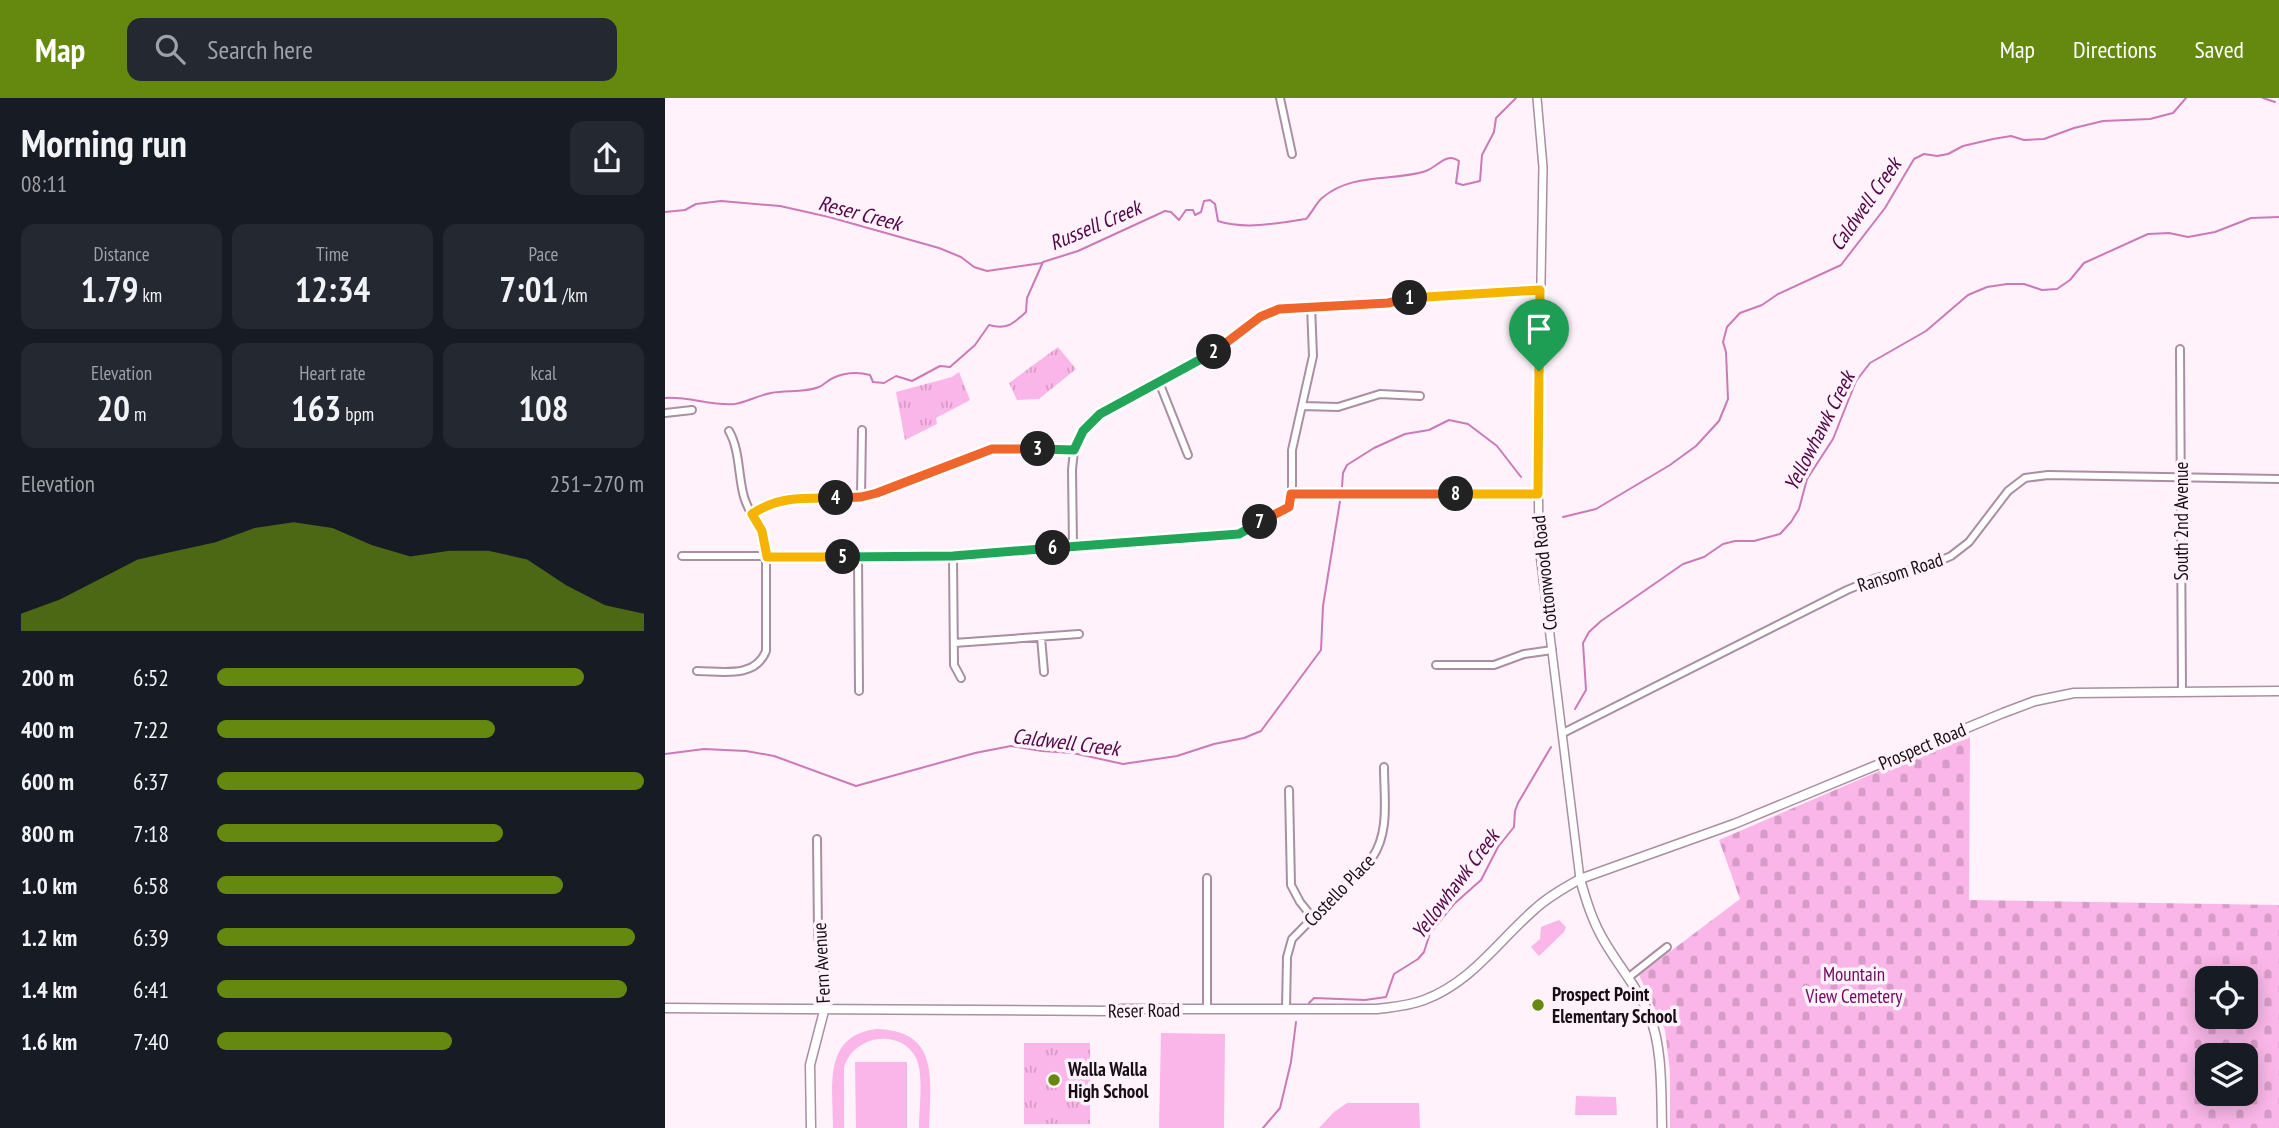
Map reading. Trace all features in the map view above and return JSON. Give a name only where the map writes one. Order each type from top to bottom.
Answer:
[{"type":"main road","name":"Prospect Road","points":[[1580,879],[1734,824],[2035,701],[2074,693],[2279,691]]},
{"type":"main road","points":[[1580,879],[1599,931],[1649,1014],[1661,1066],[1662,1128]]},
{"type":"main road","name":"Reser Road","points":[[665,1008],[824,1011],[1377,1009],[1423,1000],[1467,976],[1535,909],[1580,879]]},
{"type":"main road","name":"Fern Avenue","points":[[811,1128],[810,1065],[824,1011]]},
{"type":"street","points":[[1280,98],[1292,154]]},
{"type":"street","name":"Cottonwood Road","points":[[1537,98],[1543,167],[1539,546],[1580,879]]},
{"type":"street","points":[[1073,546],[1074,450],[1083,431],[1100,414],[1219,349],[1260,317],[1279,309],[1540,290]]},
{"type":"street","points":[[682,556],[953,556],[1239,534],[1289,507],[1292,450],[1313,356],[1311,306]]},
{"type":"street","name":"South 2nd Avenue","points":[[2180,349],[2182,692]]},
{"type":"street","points":[[1159,382],[1188,455]]},
{"type":"street","points":[[1303,406],[1325,409],[1338,407],[1380,394],[1420,396]]},
{"type":"street","points":[[665,413],[692,410]]},
{"type":"street","points":[[861,497],[862,430]]},
{"type":"street","points":[[697,671],[738,671],[758,665],[763,659],[767,643],[767,557],[762,531],[743,494],[734,442],[729,431]]},
{"type":"street","points":[[752,514],[763,506],[783,499],[861,497],[992,449],[1074,450]]},
{"type":"street","name":"Ransom Road","points":[[1563,733],[1847,590],[1876,578],[1932,564],[1951,556],[1969,542],[2008,491],[2025,478],[2047,475],[2279,479]]},
{"type":"street","points":[[1291,494],[1538,494]]},
{"type":"street","points":[[953,556],[954,665],[961,678]]},
{"type":"street","points":[[858,557],[859,691]]},
{"type":"street","points":[[954,643],[1079,634]]},
{"type":"street","points":[[1041,636],[1044,672]]},
{"type":"street","points":[[1436,665],[1494,665],[1524,654],[1552,650]]},
{"type":"street","name":"Costello Place","points":[[1286,1009],[1287,957],[1291,939],[1380,847],[1384,833],[1384,767]]},
{"type":"street","points":[[1289,790],[1291,885],[1312,917]]},
{"type":"street","name":"Fern Avenue","points":[[817,839],[818,935],[824,1011]]},
{"type":"street","points":[[1207,878],[1207,1009]]},
{"type":"street","points":[[1629,977],[1667,947]]},
{"type":"green space","points":[[1058,347],[1076,369],[1039,399],[1017,400],[1009,383]]},
{"type":"green space","points":[[959,372],[970,400],[936,418],[937,424],[905,440],[896,392],[952,377]]},
{"type":"green space","name":"Mountain View Cemetery","points":[[1970,732],[1969,900],[2279,905],[2279,1128],[1670,1128],[1670,1072],[1665,1030],[1639,975],[1740,899],[1719,840]]},
{"type":"green space","points":[[1559,920],[1566,927],[1564,932],[1539,956],[1531,947],[1540,939],[1541,927]]},
{"type":"green space","points":[[877,1029],[898,1032],[912,1039],[922,1049],[930,1077],[929,1128],[919,1128],[920,1082],[916,1058],[909,1048],[899,1042],[877,1039],[856,1049],[849,1057],[844,1068],[844,1128],[833,1128],[832,1080],[839,1052],[847,1041],[859,1033]]},
{"type":"green space","points":[[1161,1033],[1225,1034],[1224,1128],[1159,1128]]},
{"type":"green space","points":[[1024,1043],[1090,1043],[1090,1124],[1024,1124]]},
{"type":"green space","points":[[855,1062],[907,1062],[907,1128],[856,1128]]},
{"type":"green space","points":[[1576,1096],[1616,1097],[1617,1115],[1575,1115]]},
{"type":"green space","points":[[1347,1103],[1419,1103],[1420,1128],[1319,1128]]},
{"type":"waterway","name":"Russell Creek","points":[[665,398],[735,404],[771,393],[813,389],[846,374],[870,375],[873,382],[884,383],[896,376],[912,381],[940,366],[950,367],[975,345],[989,325],[1009,325],[1026,312],[1027,298],[1043,262],[1078,251],[1165,211],[1171,212],[1179,220],[1186,210],[1193,210],[1195,215],[1201,212],[1204,201],[1210,200],[1215,204],[1218,221],[1229,224],[1262,225],[1306,219],[1322,198],[1346,184],[1426,171],[1450,158],[1459,161],[1456,183],[1463,185],[1480,181],[1482,155],[1494,132],[1496,118],[1516,98]]},
{"type":"waterway","name":"Caldwell Creek","points":[[1563,517],[1596,509],[1670,465],[1696,446],[1719,421],[1728,399],[1726,352],[1723,342],[1727,327],[1740,313],[1762,305],[1778,294],[1841,265],[1885,208],[1914,159],[1924,154],[1948,154],[1963,146],[1993,139],[2011,136],[2024,140],[2044,139],[2103,121],[2150,119],[2173,113],[2186,98]]},
{"type":"waterway","name":"Caldwell Creek","points":[[2263,98],[2275,102]]},
{"type":"waterway","name":"Reser Creek","points":[[665,212],[721,201],[780,206],[939,248],[987,271],[1042,263]]},
{"type":"waterway","name":"Yellowhawk Creek","points":[[1575,709],[1586,690],[1583,643],[1589,632],[1601,621],[1683,564],[1704,557],[1723,544],[1754,541],[1780,534],[1791,522],[1799,509],[1807,479],[1833,439],[1856,381],[1870,363],[1926,331],[1968,295],[1987,287],[2024,284],[2042,290],[2057,289],[2070,280],[2084,263],[2148,234],[2169,233],[2188,237],[2215,232],[2251,218],[2279,217]]},
{"type":"waterway","name":"Caldwell Creek","points":[[1342,487],[1343,473],[1347,465],[1374,448],[1405,434],[1429,430],[1449,420],[1468,424],[1497,446],[1521,477]]},
{"type":"waterway","name":"Caldwell Creek","points":[[665,754],[704,749],[746,751],[774,756],[856,786],[975,753],[1011,746],[1073,753],[1123,764],[1177,756],[1244,738],[1261,731],[1321,650],[1323,606],[1340,501]]},
{"type":"waterway","name":"Yellowhawk Creek","points":[[1309,1003],[1314,998],[1365,1000],[1386,997],[1394,974],[1418,959],[1424,952],[1430,933],[1454,904],[1481,880],[1498,847],[1514,827],[1518,803],[1551,747]]},
{"type":"waterway","name":"Yellowhawk Creek","points":[[1263,1128],[1280,1108],[1291,1062],[1296,1022]]},
{"type":"place","name":"Prospect Point Elementary School","points":[[1538,1005]]},
{"type":"place","name":"Walla Walla High School","points":[[1054,1080]]},
{"type":"route","points":[[1540,290],[1539,371],[1538,494],[1291,494],[1289,507],[1239,534],[953,556],[767,557],[767,544],[752,514],[763,506],[783,499],[867,496],[992,449],[1074,450],[1083,431],[1100,414],[1219,349],[1260,317],[1279,309],[1540,290]]}]
